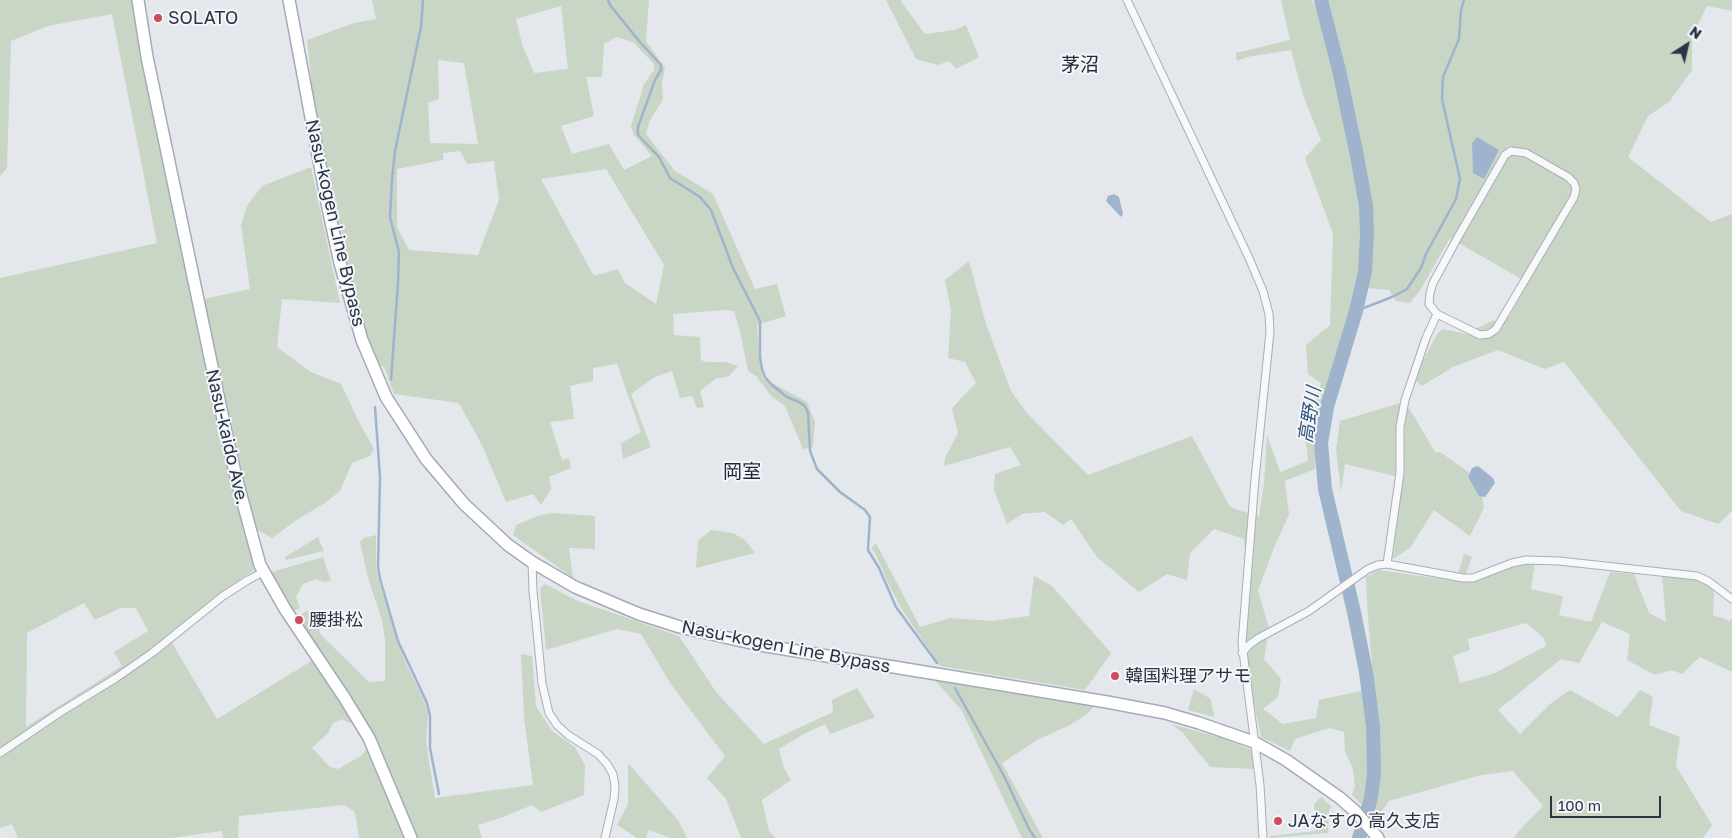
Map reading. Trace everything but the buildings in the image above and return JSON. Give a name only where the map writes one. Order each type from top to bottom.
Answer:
[{"type":"main road","name":"Nasu-kaido Ave.","points":[[138,0],[147,57],[223,419],[246,516],[263,572],[369,738],[411,838]]},
{"type":"main road","name":"Nasu-kogen Line Bypass","points":[[288,0],[326,199],[340,263],[362,340],[386,397],[426,459],[446,484],[508,546],[575,587],[605,601],[639,614],[696,631],[760,645],[1050,692],[1165,713],[1199,723],[1254,742],[1305,772],[1356,812],[1375,834]]},
{"type":"street","points":[[1127,0],[1246,250],[1263,291],[1268,314],[1270,332],[1255,478],[1243,618],[1242,653],[1260,784],[1263,838]]},
{"type":"street","points":[[1511,152],[1526,153],[1568,177],[1574,183],[1576,189],[1574,197],[1496,329],[1489,334],[1480,335],[1436,314],[1429,304],[1433,283],[1505,155],[1511,152]]},
{"type":"street","points":[[1387,564],[1400,473],[1400,427],[1405,400],[1436,314]]},
{"type":"street","points":[[1242,653],[1257,639],[1297,618],[1368,569],[1387,564],[1463,578],[1473,578],[1512,563],[1526,560],[1559,561],[1697,576],[1708,581],[1732,599]]},
{"type":"street","points":[[532,562],[542,683],[549,713],[557,725],[568,735],[598,754],[614,774],[616,786],[605,838]]},
{"type":"street","points":[[0,753],[59,713],[116,678],[152,653],[223,596],[263,572]]},
{"type":"green space","points":[[0,0],[132,0],[146,76],[228,469],[255,569],[225,590],[168,636],[217,719],[313,660],[354,722],[349,723],[342,719],[333,723],[328,733],[312,748],[330,767],[338,769],[361,756],[370,745],[297,617],[306,611],[315,612],[320,634],[369,682],[385,681],[385,639],[382,620],[368,578],[360,542],[364,538],[376,535],[378,579],[404,659],[425,703],[428,714],[426,739],[435,798],[533,785],[524,718],[521,654],[532,656],[536,706],[552,731],[575,747],[585,766],[584,795],[541,812],[532,805],[478,825],[482,838],[359,838],[355,812],[344,805],[239,816],[238,838],[223,838],[222,831],[171,838],[18,838],[12,824],[0,828],[0,278],[157,243],[112,14],[48,26],[11,41],[7,168],[0,176]],"holes":[[[84,603],[95,620],[120,608],[136,608],[148,631],[114,652],[122,666],[26,727],[27,633]]]},
{"type":"green space","points":[[372,0],[649,0],[646,41],[665,68],[662,83],[663,99],[649,122],[646,134],[675,171],[713,194],[755,289],[777,284],[786,316],[757,325],[763,378],[807,402],[815,422],[813,447],[803,449],[785,406],[772,397],[756,376],[748,371],[734,311],[673,314],[674,335],[700,337],[701,360],[705,362],[726,362],[738,366],[729,376],[715,379],[700,391],[704,407],[697,408],[692,396],[680,398],[672,371],[655,377],[631,394],[651,447],[623,459],[621,443],[641,432],[617,364],[593,368],[593,381],[570,386],[574,419],[550,422],[562,460],[569,458],[571,468],[549,477],[551,489],[541,505],[533,494],[506,502],[482,445],[459,403],[394,394],[384,367],[375,362],[344,265],[323,162],[307,40],[354,23],[376,19]],"holes":[[[561,6],[568,69],[534,73],[522,44],[516,19]],[[617,37],[634,43],[654,64],[654,70],[644,84],[631,126],[634,135],[652,156],[624,170],[609,144],[572,154],[561,126],[594,116],[586,77],[602,77],[604,44]],[[438,60],[464,63],[478,144],[430,143],[428,103],[439,99]],[[460,151],[467,164],[494,161],[499,200],[478,255],[409,250],[397,227],[397,169],[443,160],[443,153]],[[606,169],[664,265],[656,304],[625,283],[618,269],[594,276],[541,179]]]},
{"type":"green space","points":[[886,0],[900,0],[925,34],[955,30],[966,25],[979,57],[956,69],[949,61],[938,65],[916,59]]},
{"type":"green space","points":[[1281,0],[1312,0],[1316,8],[1325,0],[1732,0],[1732,11],[1707,6],[1692,37],[1692,70],[1669,102],[1648,116],[1628,157],[1711,222],[1732,214],[1732,511],[1718,524],[1681,511],[1564,362],[1545,369],[1498,350],[1453,367],[1422,386],[1416,381],[1423,361],[1437,334],[1443,329],[1466,334],[1489,322],[1509,317],[1528,283],[1450,238],[1421,289],[1410,303],[1396,301],[1389,290],[1357,287],[1326,397],[1315,469],[1285,481],[1289,514],[1258,591],[1269,628],[1264,659],[1281,679],[1278,697],[1263,709],[1283,724],[1316,718],[1319,700],[1374,688],[1366,577],[1378,570],[1456,581],[1464,554],[1472,557],[1463,582],[1472,582],[1514,565],[1535,563],[1531,589],[1563,596],[1559,615],[1591,622],[1610,572],[1634,574],[1649,613],[1666,622],[1662,575],[1696,578],[1708,583],[1714,590],[1713,615],[1730,621],[1732,618],[1732,672],[1700,657],[1682,674],[1672,670],[1655,675],[1627,660],[1630,634],[1602,622],[1579,663],[1561,659],[1498,710],[1520,734],[1550,704],[1570,690],[1618,717],[1640,690],[1653,697],[1649,725],[1680,737],[1676,766],[1712,825],[1703,838],[1514,838],[1543,806],[1513,771],[1481,775],[1389,801],[1376,819],[1352,795],[1355,786],[1353,769],[1345,751],[1344,732],[1329,728],[1295,739],[1290,751],[1261,737],[1249,679],[1245,641],[1248,587],[1244,539],[1214,529],[1190,553],[1187,580],[1167,574],[1139,592],[1097,557],[1071,519],[1063,525],[1045,512],[1022,514],[1007,524],[994,490],[995,474],[1021,465],[1010,447],[944,466],[945,458],[958,433],[952,408],[976,383],[965,362],[948,358],[951,310],[945,280],[969,261],[986,324],[1011,391],[1027,413],[1088,475],[1192,436],[1230,507],[1259,517],[1264,484],[1267,435],[1280,472],[1308,461],[1305,430],[1321,383],[1308,374],[1306,345],[1330,325],[1333,234],[1305,158],[1321,140],[1303,95],[1291,50],[1247,57],[1237,61],[1236,53],[1290,40]],"holes":[[[1526,623],[1544,638],[1546,646],[1493,674],[1460,683],[1453,656],[1470,650],[1468,639]]]},
{"type":"green space","points":[[311,167],[340,303],[282,299],[277,347],[311,372],[341,384],[374,449],[370,456],[352,463],[340,491],[272,538],[254,528],[204,299],[250,289],[241,225],[247,206],[262,186]]},
{"type":"green space","points":[[1400,403],[1395,476],[1345,464],[1341,492],[1336,449],[1340,421]]},
{"type":"green space","points":[[1409,408],[1435,452],[1440,452],[1470,473],[1468,477],[1479,495],[1482,496],[1484,508],[1470,536],[1434,510],[1410,548],[1393,559],[1404,464],[1405,411]]},
{"type":"green space","points":[[552,513],[595,516],[595,549],[569,548],[573,578],[513,535],[516,525],[540,515]]},
{"type":"green space","points":[[711,530],[733,533],[745,540],[755,553],[696,568],[698,541]]},
{"type":"green space","points":[[318,537],[324,551],[286,560],[285,557]]},
{"type":"green space","points":[[876,543],[920,627],[950,618],[991,621],[1029,616],[1034,576],[1052,586],[1111,653],[1085,690],[940,666],[901,608],[871,548]]},
{"type":"green space","points":[[323,557],[331,581],[324,582],[316,579],[303,584],[296,597],[300,608],[293,611],[272,572]]},
{"type":"green space","points":[[545,584],[578,601],[679,636],[716,692],[764,744],[833,712],[832,700],[857,688],[875,717],[830,734],[825,724],[779,749],[784,768],[791,780],[762,800],[769,831],[776,838],[741,838],[726,799],[707,778],[725,756],[670,683],[641,634],[617,629],[546,650],[540,588]]},
{"type":"green space","points":[[934,679],[1095,705],[1086,715],[1068,726],[1037,740],[1002,763],[1043,838],[1022,838],[962,711]]},
{"type":"green space","points":[[1194,689],[1211,699],[1214,717],[1188,710]]},
{"type":"green space","points":[[1171,724],[1222,738],[1252,750],[1255,769],[1210,767],[1183,733]]},
{"type":"green space","points":[[628,763],[678,820],[687,838],[670,838],[649,830],[646,838],[637,838],[617,825],[628,804]]},
{"type":"green space","points":[[1321,797],[1332,807],[1329,810],[1328,833],[1270,838],[1270,836],[1316,831],[1314,804]]},
{"type":"water","points":[[1477,137],[1499,150],[1484,179],[1473,173],[1472,143]]},
{"type":"water","points":[[1114,194],[1119,197],[1123,214],[1121,217],[1106,201],[1108,196]]},
{"type":"water","points":[[1478,466],[1493,478],[1495,483],[1485,497],[1479,496],[1468,477],[1472,468]]},
{"type":"waterway","points":[[391,380],[399,252],[390,217],[392,180],[395,151],[421,27],[423,0]]},
{"type":"waterway","points":[[608,0],[639,41],[661,65],[661,70],[655,80],[638,127],[638,135],[659,157],[670,178],[700,197],[711,210],[733,268],[760,321],[760,357],[765,377],[787,397],[805,406],[808,413],[810,451],[817,469],[840,492],[865,510],[870,517],[868,550],[879,568],[896,607],[937,663]]},
{"type":"waterway","name":"高野川","points":[[1321,0],[1339,70],[1366,206],[1365,272],[1356,311],[1327,407],[1321,443],[1325,489],[1354,612],[1366,672],[1373,726],[1374,773],[1371,798],[1359,838]]},
{"type":"waterway","points":[[1356,311],[1407,289],[1421,268],[1426,254],[1456,199],[1460,179],[1442,99],[1443,77],[1459,39],[1461,10],[1464,0]]},
{"type":"waterway","points":[[375,407],[380,477],[378,567],[398,641],[427,703],[430,716],[430,748],[439,794]]},
{"type":"waterway","points":[[955,688],[1004,776],[1035,838]]},
{"type":"place","name":"SOLATO","points":[[158,18]]},
{"type":"place","name":"腰掛松","points":[[299,620]]},
{"type":"place","name":"韓国料理アサモ","points":[[1115,676]]},
{"type":"place","name":"JAなすの 高久支店","points":[[1278,821]]},
{"type":"district","name":"茅沼","points":[[1080,65]]},
{"type":"district","name":"岡室","points":[[742,472]]}]
